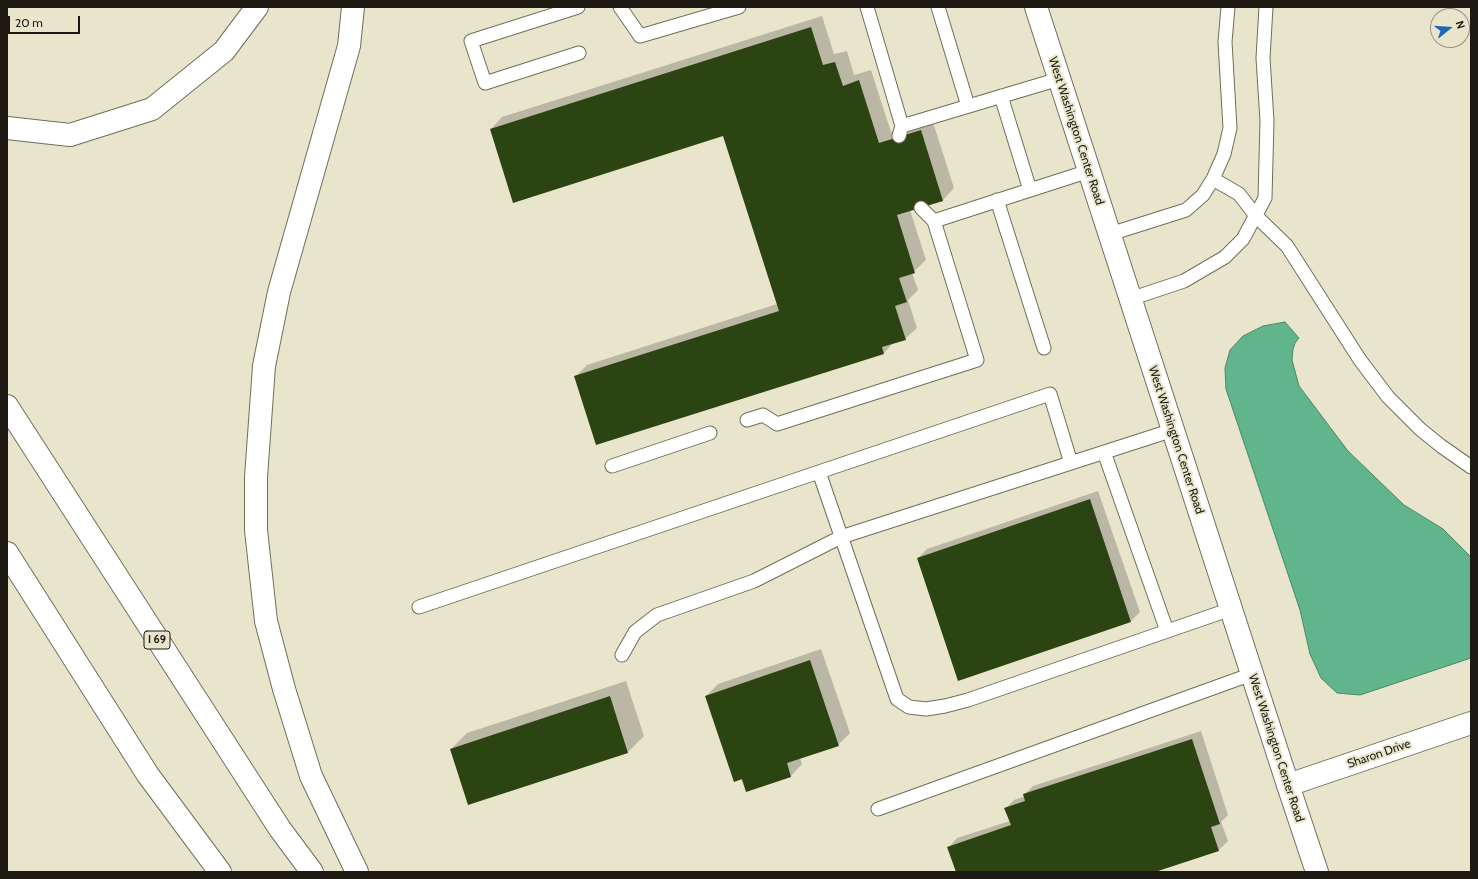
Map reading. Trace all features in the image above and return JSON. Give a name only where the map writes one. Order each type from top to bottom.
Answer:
[{"type":"main road","points":[[7,128],[70,135],[152,109],[224,51],[257,7]]},
{"type":"main road","points":[[353,7],[349,46],[279,292],[264,366],[256,477],[256,522],[266,621],[284,689],[311,776],[356,872]]},
{"type":"main road","name":"West Washington Center Road","points":[[1036,7],[1317,872]]},
{"type":"main road","name":"I 69","points":[[7,406],[280,829],[312,872]]},
{"type":"main road","points":[[7,553],[148,775],[220,872]]},
{"type":"main road","name":"Sharon Drive","points":[[1288,785],[1471,724]]},
{"type":"lane","points":[[578,7],[471,41],[485,83],[579,53]]},
{"type":"lane","points":[[620,7],[640,36],[739,7]]},
{"type":"lane","points":[[867,7],[901,131],[968,106],[1059,80]]},
{"type":"lane","points":[[938,7],[968,106]]},
{"type":"lane","points":[[1110,234],[1186,210],[1203,195],[1214,179],[1224,154],[1230,128],[1225,42],[1228,7]]},
{"type":"lane","points":[[1130,299],[1184,281],[1225,257],[1243,239],[1265,198],[1268,122],[1263,58],[1266,7]]},
{"type":"lane","points":[[1001,96],[1030,190]]},
{"type":"lane","points":[[934,221],[1089,171]]},
{"type":"lane","points":[[1214,179],[1239,194],[1256,216],[1287,246],[1360,360],[1388,397],[1420,429],[1471,467]]},
{"type":"lane","points":[[997,200],[1044,348]]},
{"type":"lane","points":[[748,420],[763,415],[777,424],[976,360],[934,221],[921,208]]},
{"type":"lane","points":[[420,607],[1050,394],[1072,463]]},
{"type":"lane","points":[[622,655],[635,632],[657,615],[754,581],[841,537],[1173,430]]},
{"type":"lane","points":[[612,466],[710,433]]},
{"type":"lane","points":[[1104,452],[1167,631]]},
{"type":"lane","points":[[819,472],[897,699],[909,707],[926,709],[968,700],[1231,609]]},
{"type":"lane","points":[[878,809],[1252,674]]},
{"type":"shaded area","points":[[1285,322],[1299,338],[1293,349],[1292,360],[1299,386],[1348,451],[1404,505],[1443,529],[1471,557],[1471,658],[1360,695],[1337,693],[1321,678],[1310,654],[1300,610],[1226,389],[1225,368],[1230,350],[1243,336],[1263,326]]},
{"type":"building","points":[[811,27],[823,65],[835,62],[843,86],[859,80],[879,143],[921,130],[943,201],[897,215],[915,273],[899,278],[907,302],[895,306],[906,340],[882,347],[884,354],[596,445],[574,376],[779,311],[723,136],[513,203],[490,129]]},
{"type":"building","points":[[1090,499],[1131,622],[958,681],[917,558]]},
{"type":"building","points":[[810,660],[839,746],[787,763],[791,777],[746,792],[742,779],[734,782],[705,696]]},
{"type":"building","points":[[610,696],[628,753],[468,805],[450,749]]},
{"type":"building","points":[[1192,739],[1220,824],[1211,827],[1219,851],[1155,872],[956,872],[947,847],[1011,825],[1004,808],[1025,801],[1023,794]]}]
